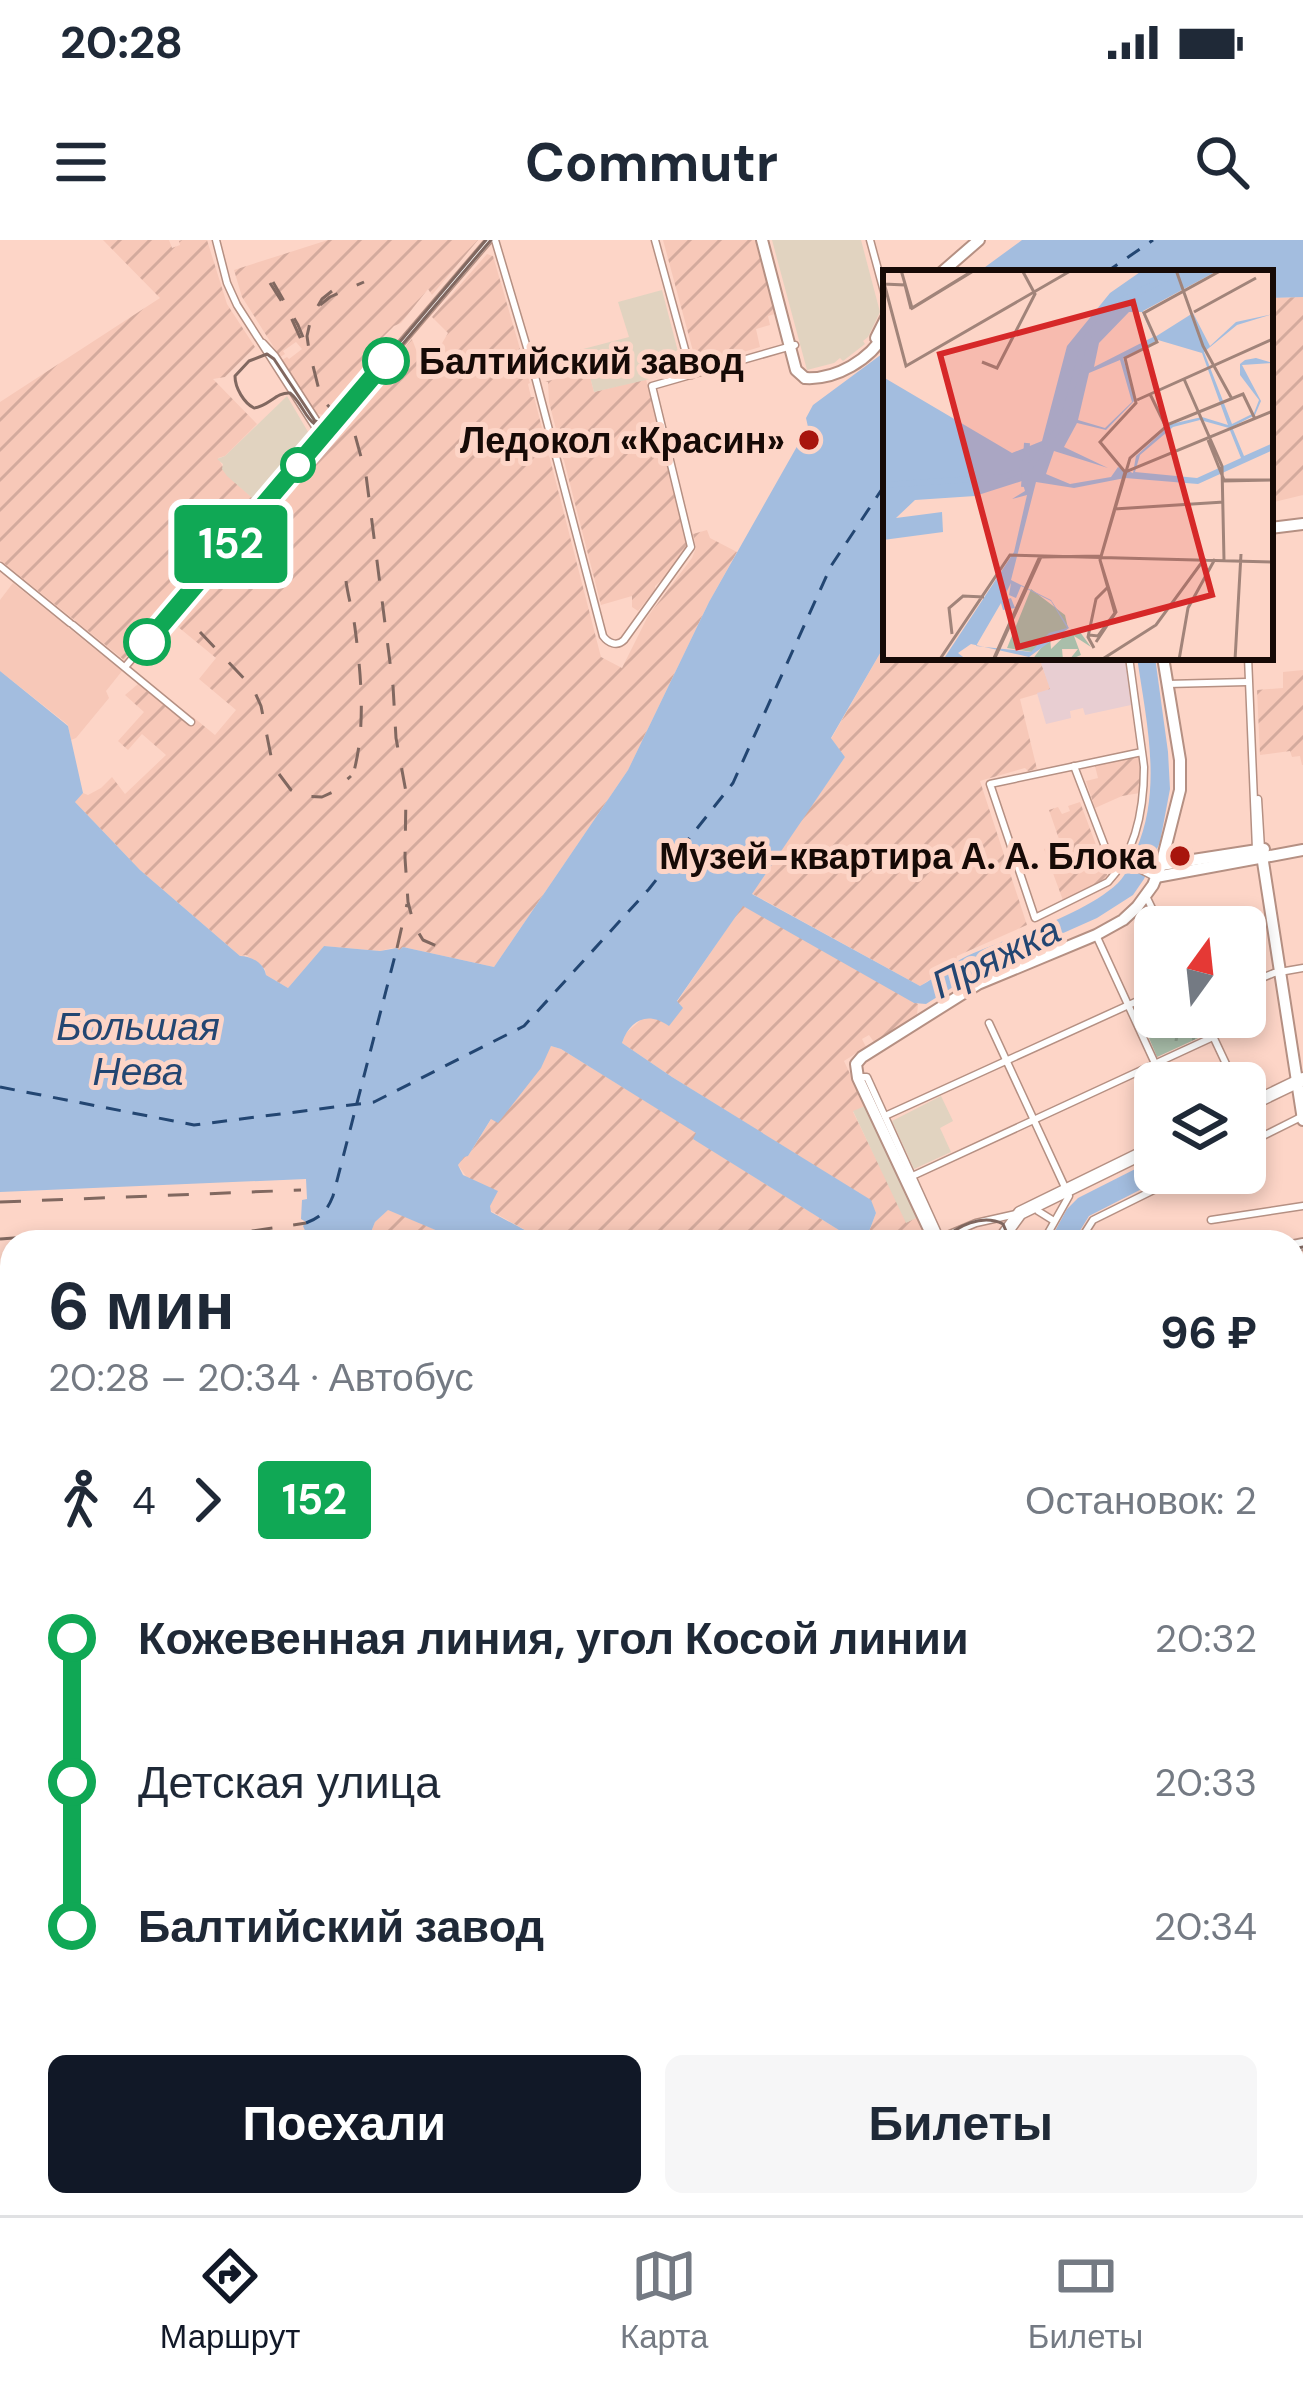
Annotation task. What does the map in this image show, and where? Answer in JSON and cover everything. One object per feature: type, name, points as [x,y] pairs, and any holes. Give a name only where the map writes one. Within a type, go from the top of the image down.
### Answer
[{"type":"main road","points":[[764,240],[798,374],[805,378],[836,374],[883,337]]},
{"type":"main road","points":[[934,270],[968,240]]},
{"type":"main road","points":[[944,270],[978,240]]},
{"type":"main road","points":[[869,352],[883,324]]},
{"type":"main road","points":[[1273,528],[1303,524]]},
{"type":"main road","points":[[933,1230],[859,1081],[856,1064],[978,984],[1123,920],[1145,896],[1180,790],[1180,760],[1163,660]]},
{"type":"main road","points":[[1156,873],[1303,847]]},
{"type":"main road","points":[[1259,854],[1300,1093],[1266,1100]]},
{"type":"main road","points":[[1013,1230],[1030,1212],[1134,1161]]},
{"type":"street","points":[[216,240],[232,294],[320,426],[322,436]]},
{"type":"street","points":[[125,668],[492,240]]},
{"type":"street","points":[[492,240],[531,361],[602,635],[612,643],[622,642],[691,550],[652,386],[793,346]]},
{"type":"street","points":[[655,240],[692,375]]},
{"type":"street","points":[[870,240],[883,287]]},
{"type":"street","points":[[0,566],[191,722]]},
{"type":"street","points":[[1129,660],[1142,752],[1144,782],[1139,820],[1124,862],[1095,890],[1034,916],[990,784],[1142,752]]},
{"type":"street","points":[[1249,660],[1259,854]]},
{"type":"street","points":[[1167,684],[1251,682]]},
{"type":"street","points":[[1074,766],[1107,852],[1156,873]]},
{"type":"street","points":[[1145,896],[1150,906]]},
{"type":"street","points":[[1096,935],[1154,1062]]},
{"type":"street","points":[[1266,977],[1303,968]]},
{"type":"street","points":[[885,1116],[1134,1002]]},
{"type":"street","points":[[988,1023],[1068,1194],[1049,1230]]},
{"type":"street","points":[[1159,1062],[1212,1038]]},
{"type":"street","points":[[909,1177],[1134,1074]]},
{"type":"street","points":[[859,1081],[862,1076],[867,1078],[900,1158]]},
{"type":"street","points":[[1266,1125],[1300,1093]]},
{"type":"street","points":[[1085,1230],[1090,1222],[1146,1194]]},
{"type":"street","points":[[1211,1220],[1303,1206]]},
{"type":"street","points":[[961,1230],[1030,1212],[1054,1221]]},
{"type":"shaded area","points":[[103,240],[169,240],[172,248],[182,240],[207,240],[227,304],[255,347],[225,377],[213,379],[257,424],[218,458],[228,476],[256,501],[124,660],[0,560],[0,402],[160,298]]},
{"type":"shaded area","name":"Балтийский завод","points":[[328,240],[478,240],[432,295],[428,289],[401,323],[380,340],[387,348],[327,416],[315,413],[282,360],[302,349],[296,342],[280,357],[242,297],[234,270]]},
{"type":"shaded area","points":[[663,240],[755,240],[775,314],[768,316],[770,325],[756,329],[760,347],[697,366]]},
{"type":"shaded area","points":[[772,240],[861,240],[880,312],[865,344],[843,361],[840,358],[807,370]]},
{"type":"shaded area","name":"Балтийский завод","points":[[487,254],[493,256],[534,397],[601,657],[622,668],[648,616],[692,558],[693,534],[707,530],[710,538],[737,552],[628,770],[494,967],[403,947],[380,951],[324,946],[288,988],[246,955],[240,956],[140,870],[74,801],[112,777],[125,794],[166,755],[142,734],[128,750],[118,741],[144,712],[125,695],[138,684],[187,724],[193,717],[215,735],[236,710],[199,679],[216,658],[172,622],[412,339],[420,360],[441,345],[448,333],[432,317]]},
{"type":"shaded area","points":[[662,290],[682,367],[676,373],[594,392],[587,365],[568,369],[564,354],[629,337],[618,302]]},
{"type":"shaded area","points":[[1303,297],[1303,495],[1273,502],[1273,298]]},
{"type":"shaded area","points":[[587,365],[594,392],[646,379],[688,547],[638,611],[632,607],[632,596],[601,605],[549,402],[548,382],[544,382]]},
{"type":"shaded area","points":[[287,396],[311,437],[257,502],[227,476],[217,459]]},
{"type":"shaded area","points":[[13,583],[122,671],[106,691],[109,698],[71,740],[68,725],[0,671],[0,600]]},
{"type":"shaded area","points":[[883,648],[883,660],[1040,660],[1051,690],[1020,699],[1037,769],[980,781],[1027,925],[957,956],[956,963],[920,986],[751,893],[845,757],[831,739]]},
{"type":"shaded area","points":[[1040,660],[1125,660],[1131,705],[1085,715],[1083,708],[1070,711],[1071,718],[1046,724],[1037,693],[1050,689]]},
{"type":"shaded area","points":[[1303,670],[1303,765],[1300,756],[1292,757],[1290,751],[1260,755],[1257,690],[1283,688],[1283,672]]},
{"type":"shaded area","points":[[1138,757],[1140,793],[1095,808],[1086,781],[1098,778],[1095,766]]},
{"type":"shaded area","points":[[1080,802],[1108,877],[1064,903],[1044,849],[1060,842],[1049,810],[1058,807],[1062,814]]},
{"type":"shaded area","points":[[743,905],[918,1004],[917,1015],[874,1042],[869,1035],[862,1039],[866,1047],[844,1061],[865,1106],[853,1112],[907,1222],[918,1217],[924,1230],[870,1230],[876,1213],[870,1200],[622,1043],[643,1018],[658,1018],[668,1025],[677,1002]]},
{"type":"shaded area","points":[[551,1046],[561,1049],[697,1133],[694,1139],[839,1230],[525,1230],[491,1211],[458,1165],[492,1118],[497,1122]]},
{"type":"shaded area","points":[[941,1096],[953,1121],[940,1128],[951,1152],[914,1169],[892,1121]]},
{"type":"shaded area","points":[[865,1106],[918,1217],[906,1223],[853,1111]]},
{"type":"shaded area","points":[[388,1209],[436,1230],[372,1230]]},
{"type":"green space","points":[[1149,1038],[1198,1038],[1157,1057]]},
{"type":"water","points":[[1022,240],[1303,240],[1303,297],[1273,298],[1273,270],[981,270]]},
{"type":"water","name":"Большая Нева","points":[[883,353],[883,648],[831,738],[845,757],[752,894],[920,986],[967,956],[1066,915],[1118,883],[1144,827],[1149,803],[1150,754],[1137,660],[1155,660],[1168,752],[1170,789],[1160,842],[1133,895],[1097,918],[980,970],[926,1004],[914,1003],[743,906],[677,1001],[683,1008],[669,1026],[647,1018],[630,1028],[622,1043],[871,1200],[876,1213],[870,1230],[839,1230],[693,1139],[696,1133],[551,1046],[541,1068],[498,1123],[491,1119],[458,1165],[463,1175],[498,1191],[491,1212],[525,1230],[436,1230],[388,1210],[372,1230],[305,1230],[306,1222],[301,1219],[306,1179],[0,1192],[0,671],[68,726],[83,793],[75,802],[140,870],[240,956],[260,964],[266,975],[288,988],[324,946],[380,951],[403,947],[494,967],[628,770],[709,602],[808,427],[806,418],[813,405]]},
{"type":"water","points":[[1134,1170],[1134,1193],[1089,1216],[1080,1230],[1056,1230],[1078,1198]]},
{"type":"ferry route","points":[[1109,270],[1153,240]]},
{"type":"ferry route","points":[[0,1087],[194,1125],[374,1102],[524,1026],[649,889],[733,783],[831,566],[883,488]]},
{"type":"ferry route","points":[[306,1223],[323,1213],[333,1196],[397,948]]},
{"type":"tram line","points":[[486,240],[332,422],[315,421],[267,354],[249,361],[235,376],[241,395],[254,408],[290,393],[313,423],[334,425],[491,240]]},
{"type":"tram line","points":[[956,1230],[987,1220],[1003,1224],[1006,1230]]},
{"type":"railway","points":[[273,282],[307,347]]},
{"type":"railway","points":[[320,305],[364,282]]},
{"type":"railway","points":[[270,283],[304,346]]},
{"type":"railway","points":[[332,291],[311,318],[307,336],[321,398],[355,435],[366,475],[406,792],[408,902],[423,940],[453,953]]},
{"type":"railway","points":[[346,581],[361,700],[354,771]]},
{"type":"railway","points":[[200,632],[253,688],[273,766],[291,790],[322,797],[351,776]]},
{"type":"railway","points":[[397,948],[407,904]]},
{"type":"railway","points":[[0,1202],[301,1190]]},
{"type":"railway","points":[[259,1230],[306,1223]]},
{"type":"bus line","name":"152","points":[[147,642],[386,361]]},
{"type":"place","name":"Балтийский завод","points":[[386,361]]},
{"type":"place","name":"Ледокол «Красин»","points":[[809,440]]},
{"type":"place","name":"Музей-квартира А. А. Блока","points":[[1180,856]]},
{"type":"water label","name":"Пряжка","points":[[996,957]]}]
